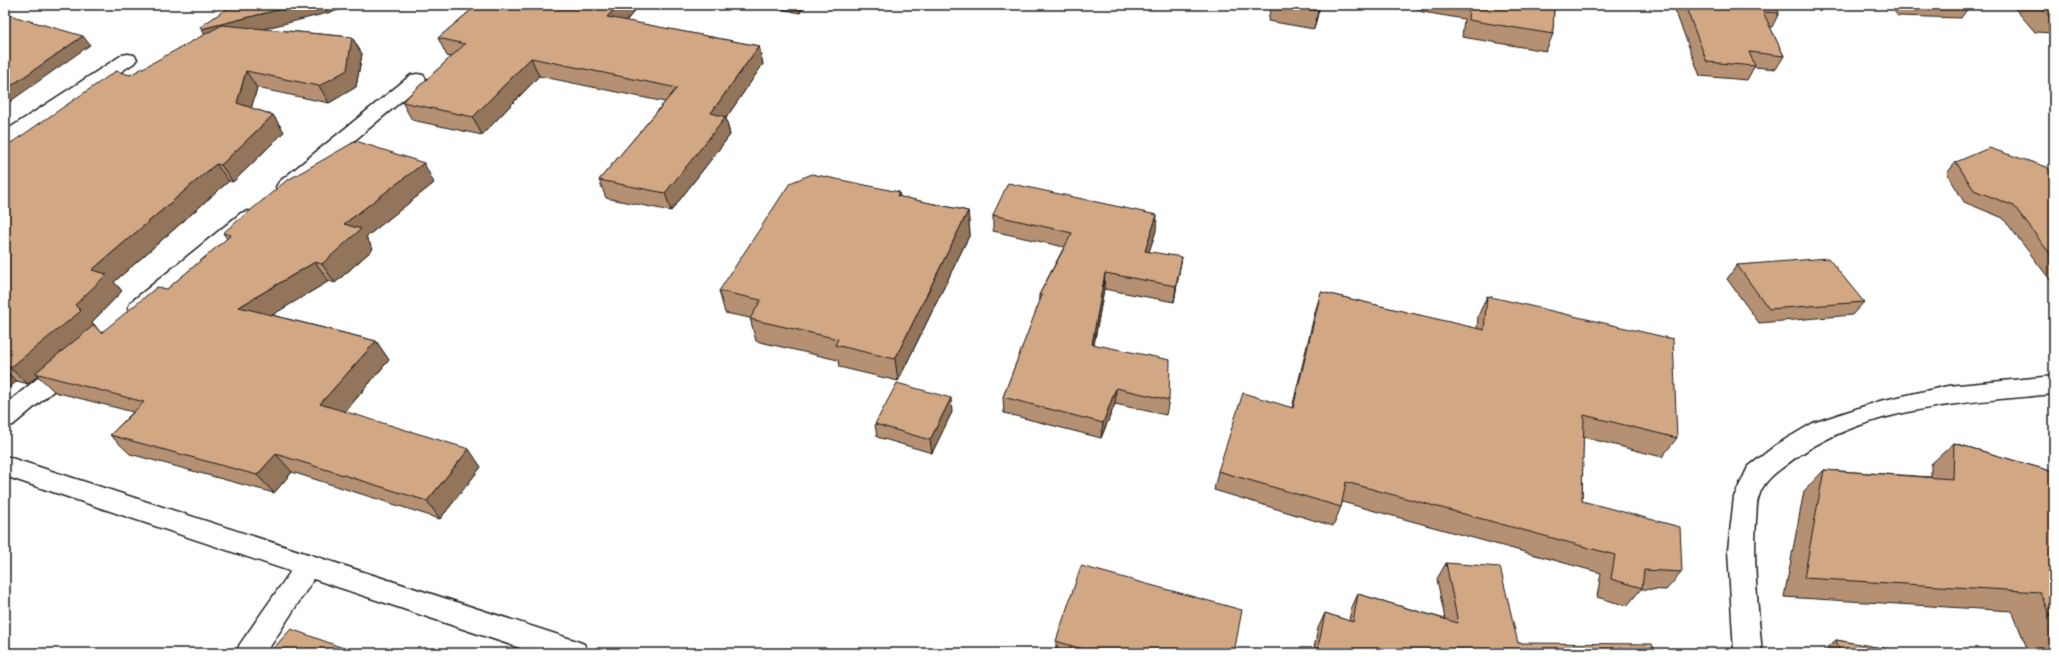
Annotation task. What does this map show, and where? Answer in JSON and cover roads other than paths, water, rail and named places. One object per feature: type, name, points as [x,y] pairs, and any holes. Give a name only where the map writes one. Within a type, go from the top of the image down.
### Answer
[{"type":"street","points":[[5,140],[128,59]]},
{"type":"street","points":[[122,322],[417,79]]},
{"type":"street","points":[[5,418],[85,352]]},
{"type":"street","points":[[1748,653],[1741,550],[1746,497],[1757,474],[1785,452],[1822,430],[1880,410],[1948,395],[2054,385]]},
{"type":"street","points":[[5,466],[574,653]]},
{"type":"street","points":[[250,653],[309,566]]}]
